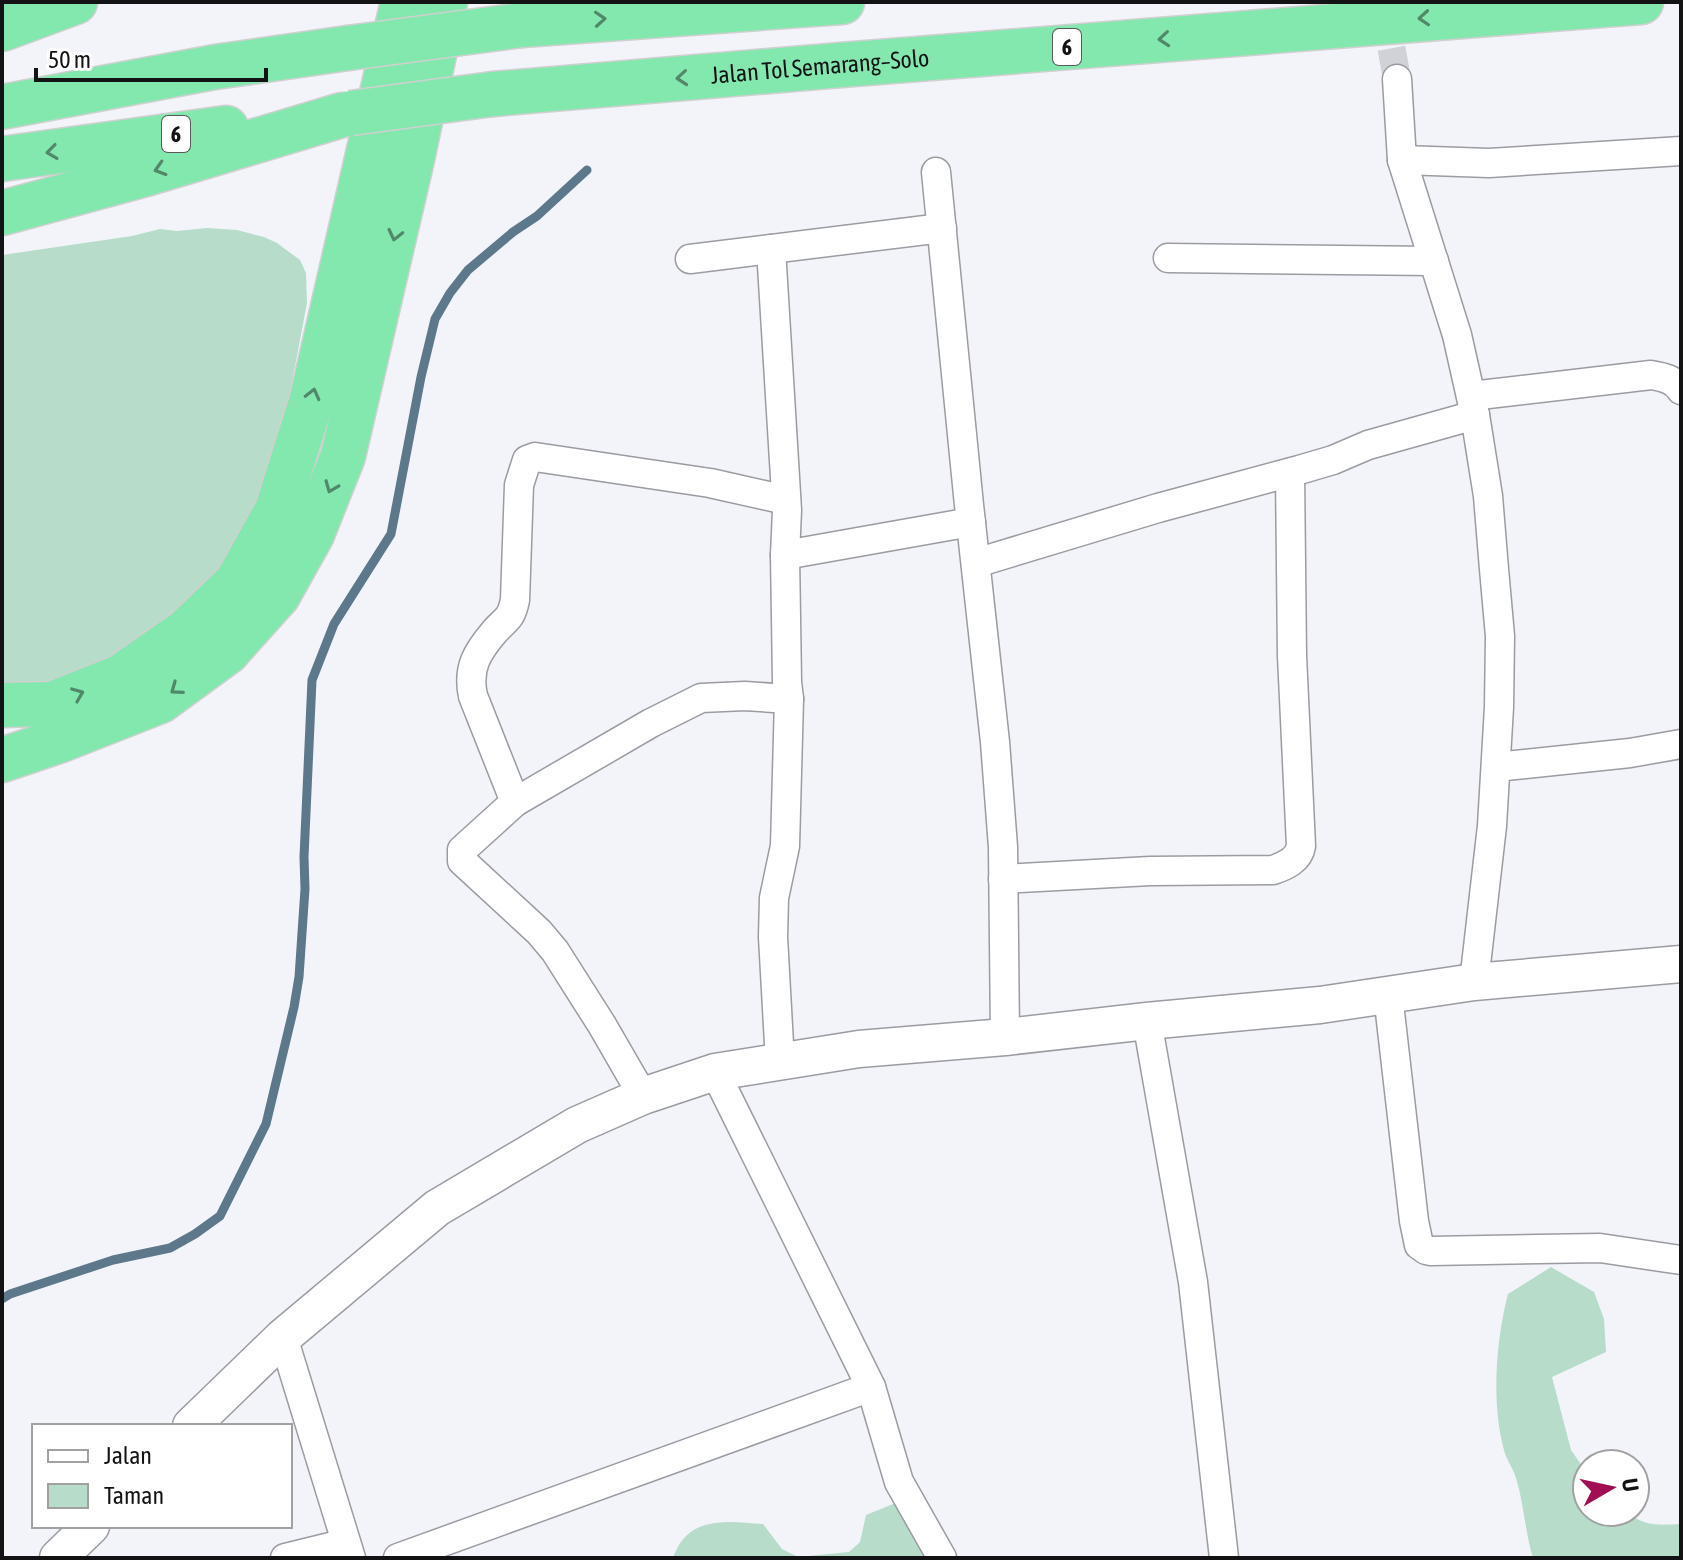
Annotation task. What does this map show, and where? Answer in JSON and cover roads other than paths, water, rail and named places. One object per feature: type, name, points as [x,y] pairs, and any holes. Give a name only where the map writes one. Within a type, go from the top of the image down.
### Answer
[{"type":"highway","points":[[2,29],[75,2]]},
{"type":"highway","points":[[2,705],[52,704],[120,677],[186,631],[237,582],[277,510],[312,399],[403,2]]},
{"type":"highway","points":[[2,760],[160,701],[227,652],[278,595],[312,534],[343,456],[445,2]]},
{"type":"highway","points":[[2,107],[215,67],[522,25],[842,2]]},
{"type":"highway","name":"Jalan Tol Semarang–Solo","points":[[2,159],[493,94],[1641,2]]},
{"type":"highway","points":[[2,213],[347,114]]},
{"type":"street","points":[[1397,79],[1402,160],[1457,335],[1473,406],[1488,496],[1500,636],[1492,826],[1474,982]]},
{"type":"street","points":[[1402,160],[1489,163],[1681,151]]},
{"type":"street","points":[[936,172],[995,742],[1003,847],[1005,1037]]},
{"type":"street","points":[[690,259],[942,228]]},
{"type":"street","points":[[771,249],[786,500],[789,699],[785,846],[774,898],[773,937],[780,1062]]},
{"type":"street","points":[[1168,258],[1434,261]]},
{"type":"street","points":[[976,563],[1333,460],[1473,406],[1651,375],[1668,378],[1681,390]]},
{"type":"street","points":[[515,802],[469,679],[475,658],[512,614],[519,485],[527,460],[535,457],[696,481],[786,500]]},
{"type":"street","points":[[1003,879],[1150,871],[1273,870],[1297,857],[1301,846],[1292,656],[1290,473]]},
{"type":"street","points":[[785,555],[971,522]]},
{"type":"street","points":[[643,1096],[555,951],[539,932],[462,861],[462,850],[515,802],[651,723],[701,698],[789,699]]},
{"type":"street","points":[[1496,767],[1630,753],[1681,744]]},
{"type":"street","points":[[193,1424],[283,1337],[437,1208],[577,1125],[643,1096],[715,1072],[859,1049],[1320,1005],[1474,982],[1681,964]]},
{"type":"street","points":[[1388,995],[1419,1245],[1431,1251],[1600,1248],[1681,1260]]},
{"type":"street","points":[[1147,1021],[1193,1282],[1224,1558]]},
{"type":"street","points":[[715,1072],[871,1387],[899,1482],[942,1558]]},
{"type":"street","points":[[283,1337],[349,1551],[285,1558]]},
{"type":"street","points":[[398,1558],[871,1387]]},
{"type":"street","points":[[58,1558],[89,1528]]},
{"type":"waterway","points":[[2,1299],[113,1260],[170,1248],[220,1216],[266,1124],[294,1007],[305,889],[312,680],[334,624],[391,534],[435,319],[468,270],[537,216],[587,170]]},
{"type":"tunnel","points":[[1384,7],[1397,79]]}]
